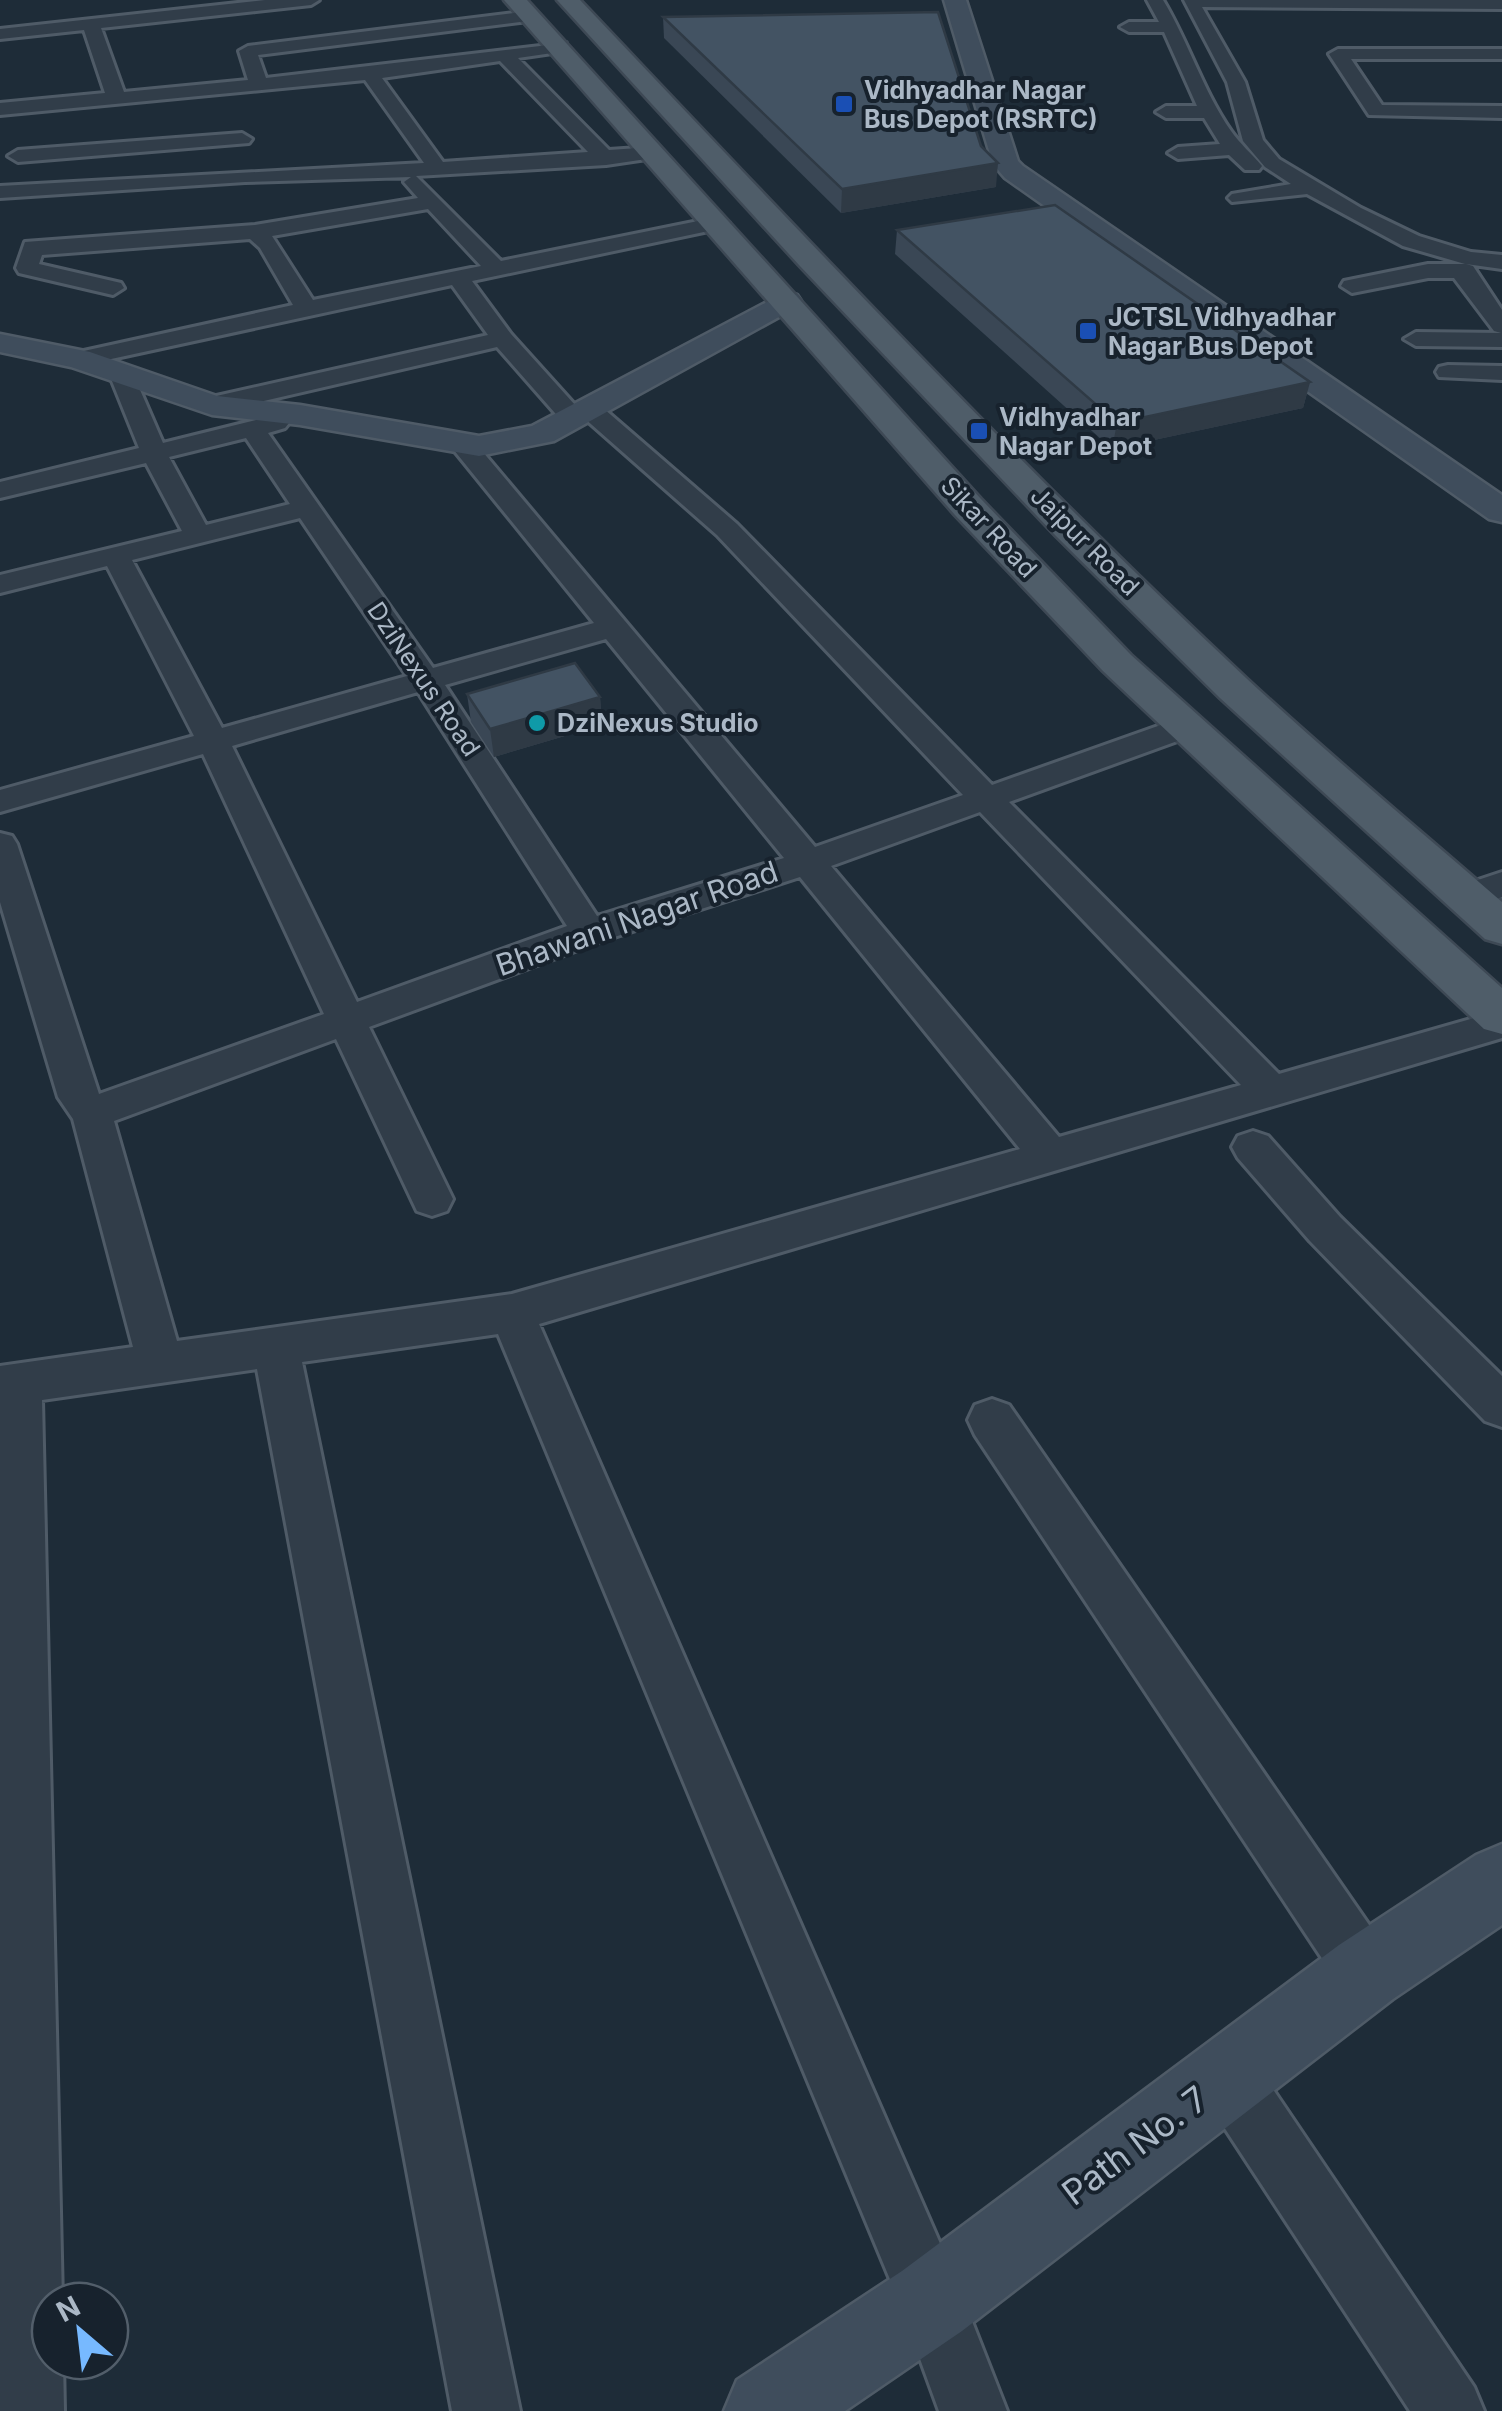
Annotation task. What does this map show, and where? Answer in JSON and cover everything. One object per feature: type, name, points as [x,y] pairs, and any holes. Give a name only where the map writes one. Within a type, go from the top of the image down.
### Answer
[{"type":"main road","name":"Jaipur Road","points":[[568,0],[809,259],[1069,528],[1234,689],[1502,928]]},
{"type":"main road","name":"Sikar Road","points":[[523,8],[968,507],[1183,728],[1502,1016]]},
{"type":"street","points":[[0,34],[310,0]]},
{"type":"street","points":[[955,0],[1006,164],[1014,172],[1502,512]]},
{"type":"street","points":[[1155,0],[1231,149],[1301,189],[1424,249],[1458,258],[1502,262]]},
{"type":"street","points":[[1346,223],[1301,189],[1252,142],[1236,82],[1191,2],[1502,4]]},
{"type":"street","points":[[259,84],[248,52],[333,18],[523,8]]},
{"type":"street","points":[[91,25],[116,97]]},
{"type":"street","points":[[1129,27],[1172,27]]},
{"type":"street","points":[[0,109],[370,74],[560,47]]},
{"type":"street","points":[[1502,54],[1338,54],[1376,111],[1502,112]]},
{"type":"street","points":[[505,56],[606,159]]},
{"type":"street","points":[[1191,66],[1226,65]]},
{"type":"street","points":[[370,74],[437,168]]},
{"type":"street","points":[[1166,112],[1211,112]]},
{"type":"street","points":[[1471,112],[1490,131]]},
{"type":"street","points":[[240,116],[245,176]]},
{"type":"street","points":[[18,156],[242,139]]},
{"type":"street","points":[[1178,154],[1231,149]]},
{"type":"street","points":[[1033,150],[1046,170],[1063,182],[1502,476]]},
{"type":"street","points":[[0,192],[606,159],[654,153]]},
{"type":"street","points":[[403,171],[496,269]]},
{"type":"street","points":[[49,189],[27,268],[113,288]]},
{"type":"street","points":[[1239,198],[1301,189]]},
{"type":"street","points":[[32,249],[255,232],[432,202]]},
{"type":"street","points":[[79,360],[118,348],[718,223]]},
{"type":"street","points":[[255,232],[269,244],[307,309]]},
{"type":"street","points":[[1460,270],[1502,326]]},
{"type":"street","points":[[1352,286],[1428,271],[1502,272]]},
{"type":"street","points":[[459,278],[503,339],[579,411],[624,435],[795,597],[855,664],[1270,1091]]},
{"type":"street","points":[[0,344],[79,360],[212,404],[300,415],[462,444],[516,442],[542,434],[786,301]]},
{"type":"street","points":[[212,404],[503,339]]},
{"type":"street","points":[[1416,339],[1502,340]]},
{"type":"street","points":[[1448,372],[1502,373]]},
{"type":"street","points":[[122,376],[154,453],[198,535]]},
{"type":"street","points":[[0,490],[300,415]]},
{"type":"street","name":"DziNexus Road","points":[[252,430],[427,682],[590,932]]},
{"type":"street","points":[[462,444],[610,628],[1050,1156]]},
{"type":"street","points":[[0,584],[309,508]]},
{"type":"street","points":[[116,556],[213,741],[432,1199]]},
{"type":"street","points":[[0,801],[610,628]]},
{"type":"street","name":"Bhawani Nagar Road","points":[[92,1114],[590,932],[806,863],[1183,728]]},
{"type":"street","points":[[0,844],[78,1097],[92,1114],[160,1363]]},
{"type":"street","points":[[1464,897],[1502,884]]},
{"type":"street","points":[[30,2411],[10,1385],[512,1313],[1502,1024]]},
{"type":"street","points":[[1253,1148],[1325,1229],[1502,1407]]},
{"type":"street","points":[[512,1313],[932,2301],[973,2411]]},
{"type":"street","points":[[276,1347],[486,2411]]},
{"type":"street","points":[[992,1420],[1366,1972]]},
{"type":"street","name":"Path No. 7","points":[[768,2411],[932,2301],[1366,1972],[1502,1880]]},
{"type":"street","points":[[1227,2076],[1450,2411]]},
{"type":"building","name":"Vidhyadhar Nagar Bus Depot (RSRTC)","points":[[938,12],[981,146],[998,163],[842,189],[663,17]]},
{"type":"building","name":"JCTSL Vidhyadhar Nagar Bus Depot","points":[[1055,205],[1310,382],[1117,423],[897,230]]},
{"type":"building","points":[[575,663],[600,697],[490,729],[467,694]]},
{"type":"place","name":"Vidhyadhar Nagar Bus Depot (RSRTC)","points":[[844,104]]},
{"type":"place","name":"JCTSL Vidhyadhar Nagar Bus Depot","points":[[1088,331]]},
{"type":"place","name":"Vidhyadhar Nagar Depot","points":[[979,431]]},
{"type":"place","name":"DziNexus Studio","points":[[537,723]]}]
